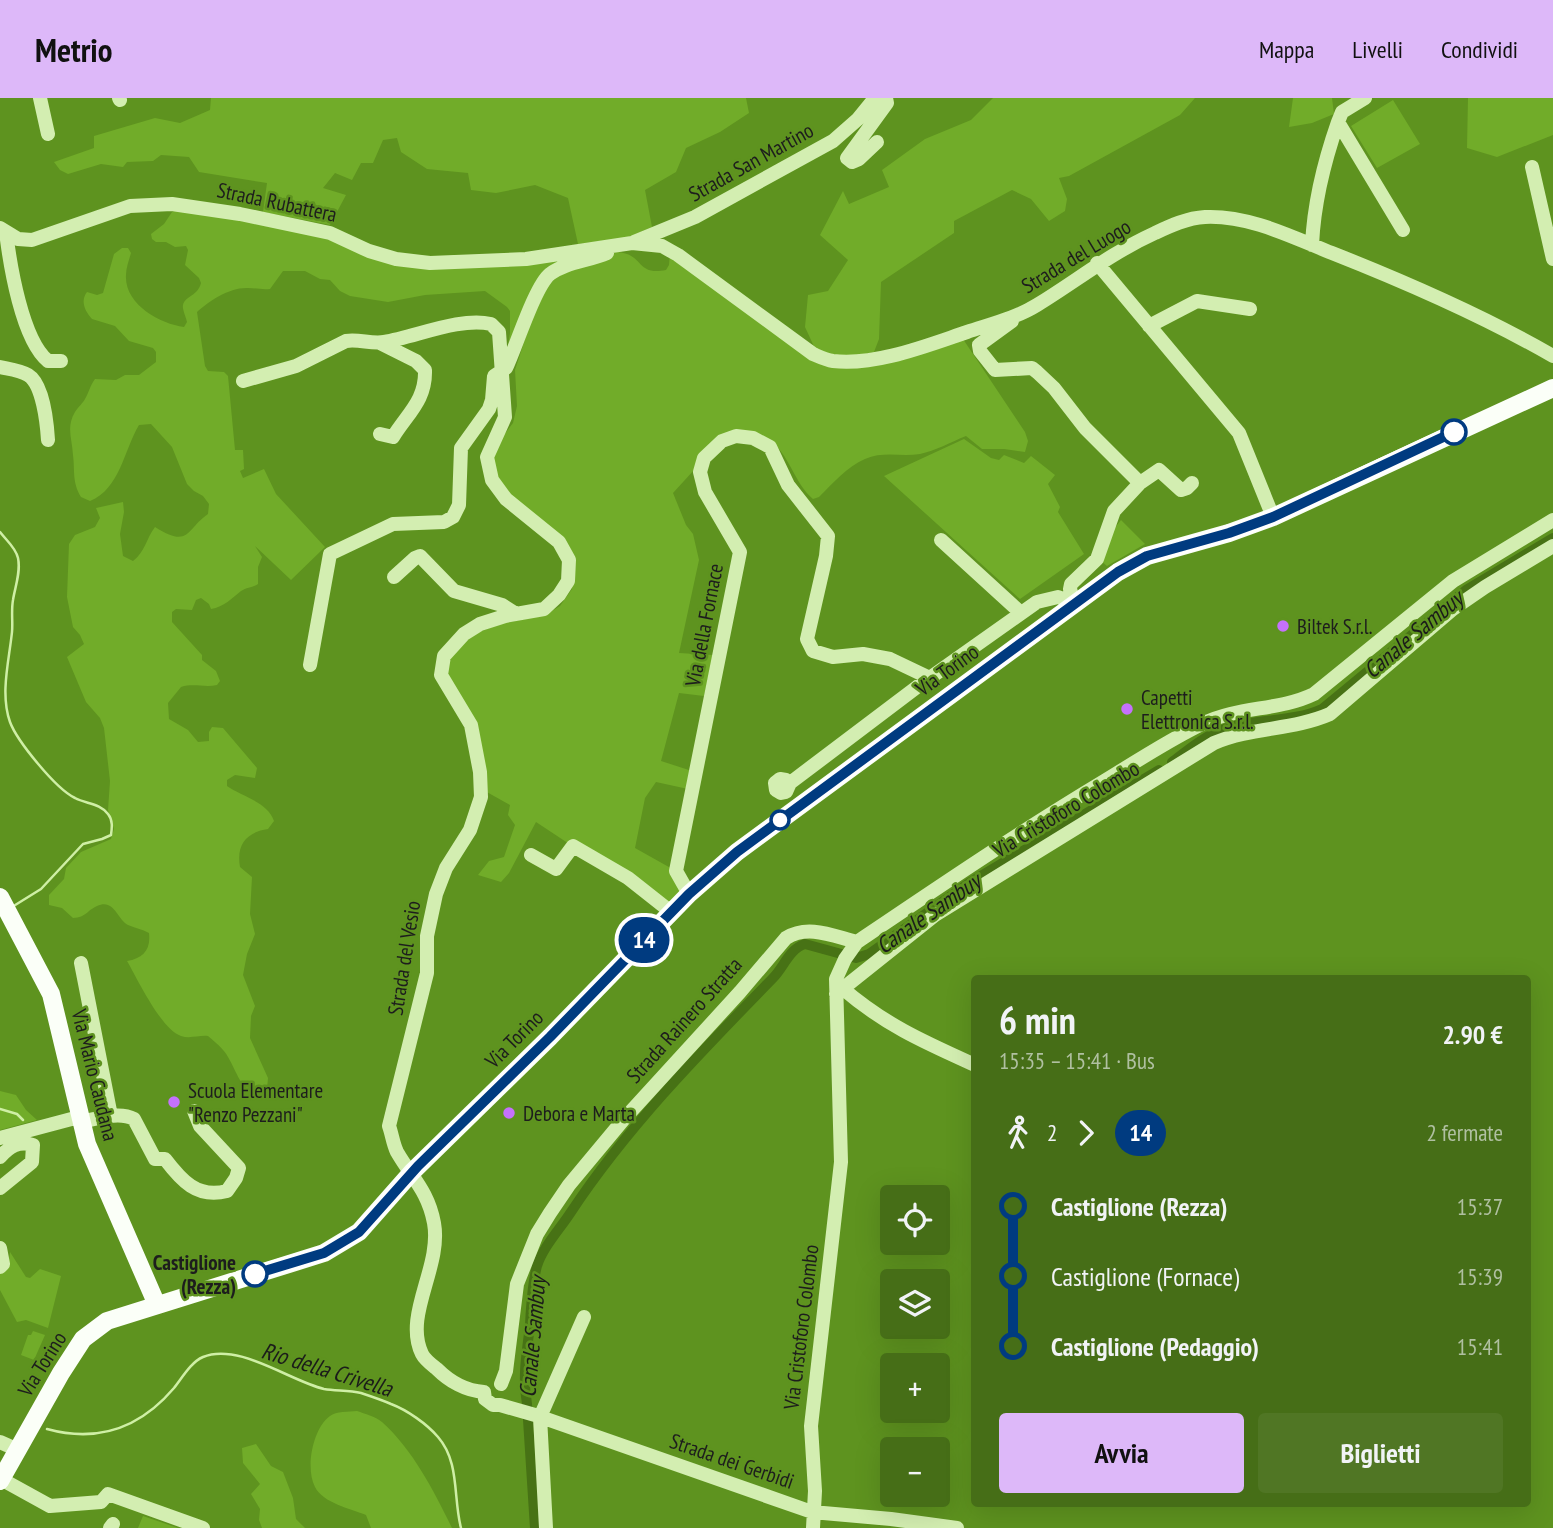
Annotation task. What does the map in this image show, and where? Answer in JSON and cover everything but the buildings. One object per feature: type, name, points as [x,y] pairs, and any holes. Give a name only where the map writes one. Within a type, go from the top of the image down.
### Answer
[{"type":"main road","name":"Via Torino","points":[[1,1480],[83,1339],[107,1321],[324,1253],[359,1232],[412,1172],[689,894],[737,852],[1118,572],[1147,556],[1229,533],[1273,517],[1553,388]]},
{"type":"main road","name":"Via Mario Caudana","points":[[0,897],[51,993],[80,1120],[107,1194],[157,1305]]},
{"type":"street","points":[[40,98],[48,134]]},
{"type":"street","name":"Strada San Martino","points":[[627,244],[695,217],[833,141],[858,119],[875,98]]},
{"type":"street","points":[[877,142],[859,159],[852,162],[846,158],[887,103],[886,98]]},
{"type":"street","points":[[1312,245],[1314,207],[1319,182],[1340,111],[1365,98]]},
{"type":"street","points":[[1340,111],[1402,230]]},
{"type":"street","points":[[1532,167],[1553,259]]},
{"type":"street","name":"Strada Rubattera","points":[[3,230],[18,239],[32,240],[130,206],[172,204],[240,214],[330,233],[381,256],[430,263],[526,259],[627,244]]},
{"type":"street","name":"Strada del Luogo","points":[[627,244],[662,246],[813,354],[833,361],[849,361],[894,355],[1024,312],[1129,245],[1174,225],[1201,217],[1220,217],[1252,222],[1411,285],[1507,330],[1553,356]]},
{"type":"street","points":[[3,230],[31,340],[39,354],[48,361],[61,361]]},
{"type":"street","points":[[501,371],[506,368],[544,280],[560,269],[602,256],[627,244]]},
{"type":"street","points":[[1097,264],[1239,433],[1273,517]]},
{"type":"street","points":[[1150,326],[1197,301],[1250,309]]},
{"type":"street","points":[[1024,312],[983,341],[979,345],[980,351],[995,370],[1032,369],[1037,372],[1054,388],[1086,428],[1140,483]]},
{"type":"street","name":"Strada del Vesio","points":[[243,381],[296,366],[346,341],[380,343],[468,323],[491,324],[499,332],[505,417],[487,457],[492,480],[506,499],[559,542],[569,560],[568,581],[559,595],[544,609],[480,624],[464,634],[444,656],[441,675],[471,724],[480,772],[481,797],[470,830],[446,868],[436,894],[427,936],[427,973],[389,1126],[396,1150],[412,1172]]},
{"type":"street","points":[[380,343],[416,361],[425,370],[426,386],[393,437],[380,434]]},
{"type":"street","points":[[0,368],[30,376],[37,384],[48,440]]},
{"type":"street","name":"Strada del Vesio","points":[[310,665],[330,554],[393,524],[444,522],[453,517],[458,505],[461,448],[489,409],[494,376],[501,371]]},
{"type":"street","name":"Via della Fornace","points":[[689,894],[676,871],[740,552],[705,492],[700,472],[704,458],[722,441],[736,436],[753,438],[770,447],[788,485],[828,536],[807,639],[813,651],[833,657],[863,654],[890,659],[932,678]]},
{"type":"street","points":[[1074,603],[1071,584],[1097,559],[1114,511],[1140,483],[1159,470],[1181,490],[1192,482]]},
{"type":"street","points":[[971,1063],[891,1026],[838,987],[845,959],[857,942],[1015,835],[1173,739],[1231,712],[1292,702],[1314,694],[1452,581],[1553,520]]},
{"type":"street","points":[[941,540],[1021,613]]},
{"type":"street","name":"Via Cristoforo Colombo","points":[[813,1528],[815,1491],[811,1426],[841,1162],[838,987],[935,915],[1214,744],[1232,736],[1314,721],[1330,714],[1453,609],[1553,546]]},
{"type":"street","points":[[394,577],[420,556],[454,591],[502,605],[516,614]]},
{"type":"street","points":[[790,783],[1037,602],[1058,597],[1074,603]]},
{"type":"street","points":[[531,855],[556,869],[573,846],[628,878],[666,908],[674,909]]},
{"type":"street","name":"Strada Rainero Stratta","points":[[501,1384],[506,1371],[517,1284],[523,1264],[537,1234],[569,1185],[624,1119],[786,938],[795,932],[817,931],[857,942]]},
{"type":"street","points":[[81,963],[111,1116]]},
{"type":"street","points":[[0,1139],[80,1120],[124,1115],[134,1119],[155,1159],[165,1159],[190,1187],[221,1193],[226,1191],[236,1178],[239,1168],[200,1126],[194,1111]]},
{"type":"street","points":[[0,1157],[19,1144],[33,1145],[32,1162],[0,1188]]},
{"type":"street","points":[[412,1172],[423,1188],[431,1208],[437,1239],[416,1325],[422,1356],[443,1376],[471,1391],[484,1392]]},
{"type":"street","points":[[0,1248],[4,1257],[0,1267]]},
{"type":"street","points":[[547,1528],[538,1416],[584,1317]]},
{"type":"street","points":[[490,1383],[501,1384],[507,1392],[505,1400],[500,1405],[490,1404],[485,1399],[484,1392],[490,1383]]},
{"type":"street","name":"Strada dei Gerbidi","points":[[500,1405],[812,1511],[891,1518],[957,1528]]},
{"type":"street","points":[[0,1442],[18,1450]]},
{"type":"street","points":[[1,1480],[50,1506],[101,1502],[108,1494],[203,1528]]},
{"type":"green space","points":[[211,98],[746,98],[749,113],[720,132],[686,148],[676,172],[645,190],[652,227],[626,238],[578,244],[568,198],[535,185],[496,193],[471,190],[468,173],[427,169],[401,152],[397,138],[383,140],[373,163],[361,163],[352,180],[335,173],[323,188],[346,195],[330,225],[263,212],[267,183],[199,172],[189,157],[161,155],[153,161],[127,162],[123,167],[101,164],[68,174],[60,170],[54,162],[94,148],[94,136],[155,118],[180,123],[210,110]]},
{"type":"green space","points":[[993,98],[1195,98],[1180,115],[1069,176],[1059,178],[1067,199],[1065,211],[1049,221],[1031,199],[1012,190],[954,221],[954,233],[881,282],[879,339],[874,352],[849,358],[817,353],[805,327],[808,295],[828,291],[848,260],[820,235],[843,191],[849,204],[889,187],[882,170],[925,139],[971,120]]},
{"type":"green space","points":[[1293,98],[1332,98],[1334,114],[1312,123],[1289,127]]},
{"type":"green space","points":[[1468,98],[1553,98],[1553,135],[1497,157],[1467,148]]},
{"type":"green space","points":[[1393,100],[1420,144],[1377,168],[1351,126]]},
{"type":"green space","points":[[177,210],[212,213],[332,239],[387,263],[565,258],[506,358],[510,311],[485,291],[425,295],[388,302],[350,296],[340,291],[330,280],[320,279],[305,271],[283,271],[270,289],[241,288],[227,292],[197,312],[205,366],[208,371],[224,372],[228,376],[235,450],[243,450],[244,469],[240,471],[243,478],[264,469],[276,494],[325,547],[291,580],[255,546],[262,557],[258,567],[258,584],[243,590],[216,608],[211,609],[201,598],[196,600],[192,610],[176,609],[172,612],[172,622],[202,655],[202,660],[216,671],[220,681],[213,686],[181,687],[168,703],[169,719],[188,730],[198,742],[209,741],[212,727],[223,728],[257,768],[255,778],[235,775],[227,780],[227,786],[260,804],[271,814],[274,821],[268,829],[249,836],[242,846],[239,859],[240,867],[252,877],[250,914],[255,934],[243,975],[255,1006],[251,1016],[250,1038],[268,1078],[267,1089],[260,1097],[248,1090],[226,1054],[208,1036],[181,1036],[173,1032],[158,1014],[127,961],[145,952],[149,944],[149,933],[128,925],[107,905],[97,906],[84,915],[73,918],[62,908],[49,905],[49,895],[64,879],[66,868],[81,852],[111,839],[114,829],[108,810],[110,781],[104,728],[100,718],[86,702],[67,657],[84,644],[73,627],[67,597],[69,544],[75,535],[95,527],[100,518],[96,508],[123,502],[120,534],[123,556],[133,561],[155,527],[181,537],[208,514],[209,504],[187,484],[172,447],[151,424],[139,425],[115,478],[100,495],[90,501],[81,497],[74,476],[71,423],[95,379],[116,380],[125,375],[139,375],[156,362],[153,348],[129,341],[115,326],[92,319],[84,306],[85,295],[87,292],[97,295],[103,293],[114,254],[122,248],[128,248],[131,253],[126,275],[131,295],[145,311],[165,322],[184,327],[187,322],[183,305],[201,283],[185,265],[188,250],[186,246],[175,247],[166,242],[156,242],[151,234]]},
{"type":"green space","points":[[617,252],[632,257],[649,270],[656,271],[666,270],[670,253],[832,368],[963,339],[1025,432],[1028,441],[1025,452],[982,449],[966,436],[920,454],[872,457],[852,466],[819,497],[813,499],[777,446],[762,437],[737,432],[694,470],[673,493],[686,525],[693,534],[699,560],[679,653],[713,655],[704,696],[679,693],[661,761],[692,771],[688,789],[656,782],[645,798],[635,848],[676,871],[682,902],[666,908],[536,822],[509,873],[501,882],[478,875],[489,861],[504,857],[515,825],[508,815],[510,805],[485,791],[484,761],[447,675],[446,662],[454,649],[479,632],[500,624],[545,615],[560,606],[572,589],[574,570],[570,553],[507,495],[494,469],[494,454],[500,440],[513,423],[517,406],[515,370],[539,296],[558,275]]},
{"type":"green space","points":[[964,439],[991,458],[999,460],[1004,455],[1024,463],[1031,456],[1055,475],[1048,484],[1060,507],[1058,512],[1084,554],[1020,599],[884,476]]},
{"type":"green space","points":[[1121,520],[1145,544],[1107,566],[1101,561],[1110,534]]},
{"type":"green space","points":[[0,1091],[16,1095],[37,1120],[0,1130]]},
{"type":"green space","points":[[10,1252],[26,1277],[30,1278],[40,1269],[61,1276],[48,1328],[26,1320],[17,1322],[0,1290],[0,1272],[8,1267]]},
{"type":"green space","points":[[33,1331],[45,1335],[34,1360],[21,1355],[28,1335]]},
{"type":"green space","points":[[357,1411],[379,1420],[403,1445],[430,1486],[452,1528],[371,1528],[366,1515],[338,1505],[319,1493],[312,1479],[311,1459],[319,1429],[333,1414]]},
{"type":"green space","points":[[256,1444],[271,1466],[283,1472],[293,1498],[296,1519],[305,1528],[262,1528],[259,1520],[260,1509],[251,1494],[260,1484],[243,1463],[242,1448]]},
{"type":"green space","points":[[143,1516],[178,1528],[138,1528]]},
{"type":"waterway","name":"Rio della Crivella","points":[[0,532],[15,551],[19,563],[12,604],[12,632],[5,689],[10,722],[48,775],[75,798],[105,810],[112,824],[111,835],[83,844],[41,889],[12,907]]},
{"type":"waterway","name":"Canale Sambuy","points":[[1172,762],[1202,740],[1222,730],[1322,709],[1466,590],[1553,538]]},
{"type":"waterway","name":"Canale Sambuy","points":[[535,1528],[525,1374],[534,1280],[547,1245],[616,1150],[692,1062],[773,978],[799,946],[805,944],[856,958],[869,954],[969,883],[1159,770]]},
{"type":"waterway","name":"Rio della Crivella","points":[[0,1109],[17,1114],[23,1120]]},
{"type":"waterway","name":"Rio della Crivella","points":[[47,1429],[84,1434],[117,1429],[161,1402],[199,1359],[217,1354],[248,1358],[310,1385],[376,1398],[423,1422],[438,1437],[450,1458],[461,1528]]},
{"type":"bus line","name":"14","points":[[255,1274],[324,1253],[359,1232],[418,1166],[550,1037],[689,894],[737,852],[1118,572],[1147,556],[1229,533],[1273,517],[1454,432]]},
{"type":"place","name":"Biltek S.r.l.","points":[[1283,626]]},
{"type":"place","name":"Capetti Elettronica S.r.l.","points":[[1127,709]]},
{"type":"place","name":"Scuola Elementare \"Renzo Pezzani\"","points":[[174,1102]]},
{"type":"place","name":"Debora e Marta","points":[[509,1113]]},
{"type":"place","name":"Castiglione (Rezza)","points":[[255,1274]]}]
